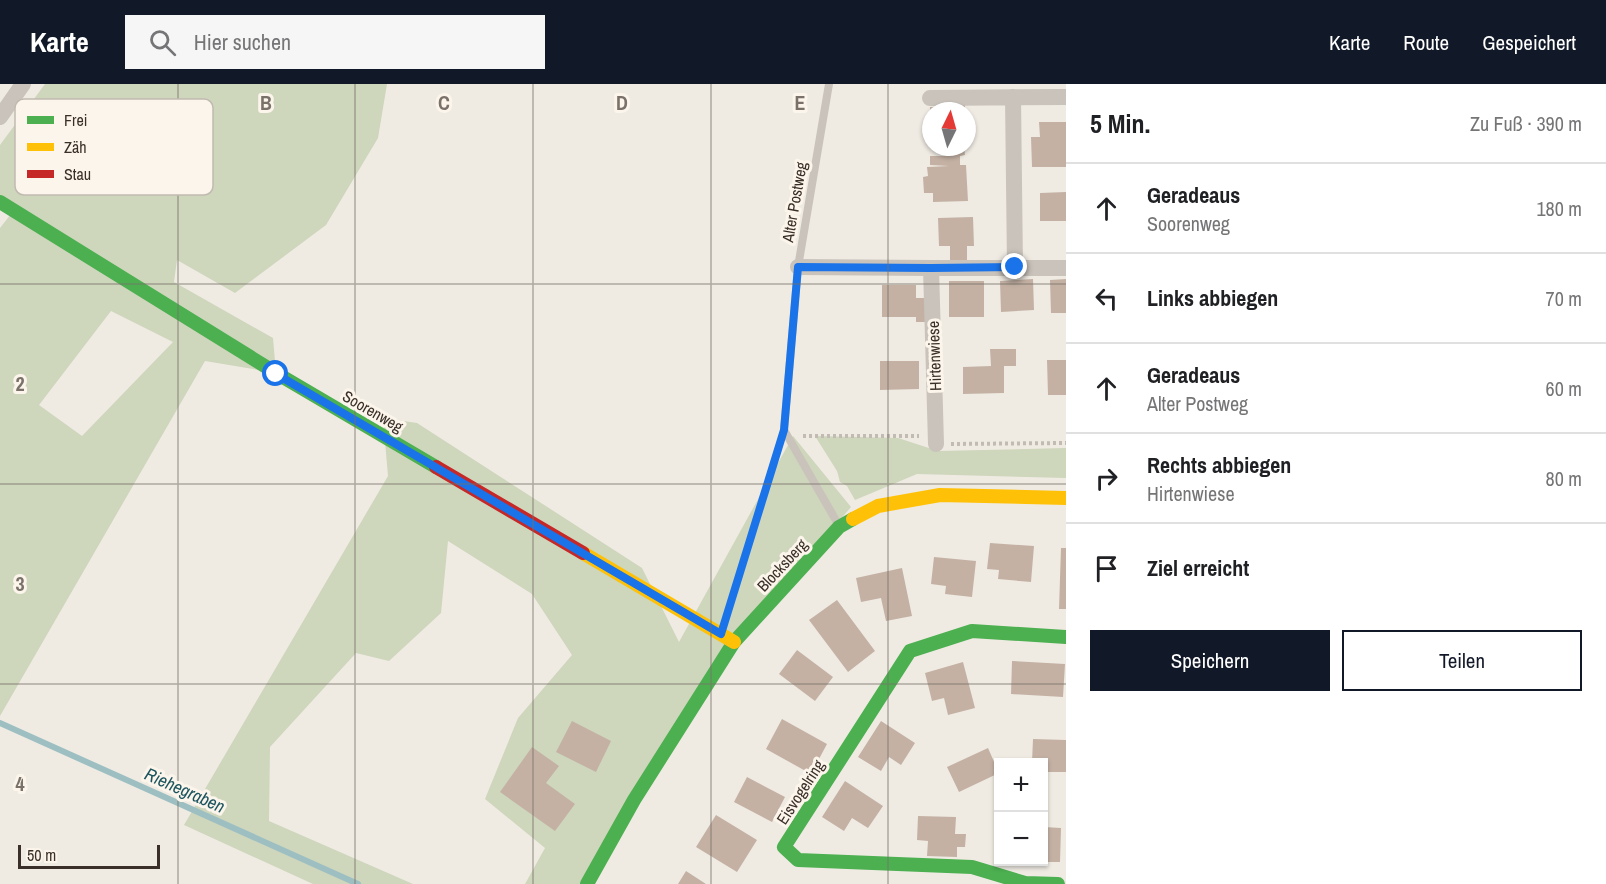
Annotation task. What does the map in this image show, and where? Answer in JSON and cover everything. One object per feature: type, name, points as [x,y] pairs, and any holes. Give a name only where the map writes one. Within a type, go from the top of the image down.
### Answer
[{"type":"street","points":[[0,117],[24,84]]},
{"type":"street","points":[[1013,97],[1015,267]]},
{"type":"street","points":[[930,98],[1066,97]]},
{"type":"street","name":"Soorenweg","points":[[0,201],[276,374],[734,642]]},
{"type":"street","points":[[798,267],[1066,268]]},
{"type":"street","name":"Hirtenwiese","points":[[931,268],[936,444]]},
{"type":"street","name":"Blocksberg","points":[[587,884],[634,800],[734,642],[839,527],[878,506],[940,495],[1066,498]]},
{"type":"street","name":"Eisvogelring","points":[[1058,884],[1025,884],[972,867],[798,860],[784,847],[910,651],[972,632],[1066,637]]},
{"type":"lane","name":"Alter Postweg","points":[[784,430],[798,267],[829,84]]},
{"type":"lane","points":[[784,430],[839,527]]},
{"type":"path","points":[[721,634],[784,430]]},
{"type":"green space","points":[[45,84],[387,84],[378,138],[326,225],[235,293],[177,260],[174,282],[273,338],[276,373],[205,361],[0,716],[0,228],[14,210],[0,202],[0,145],[15,125],[15,195],[213,195],[213,99],[34,99]],"holes":[[[111,311],[173,342],[82,436],[39,405]]]},
{"type":"green space","points":[[383,418],[417,423],[642,568],[679,642],[793,436],[851,507],[734,642],[590,884],[525,884],[545,848],[485,799],[518,718],[572,655],[532,594],[448,541],[441,613],[389,661],[356,653],[270,747],[269,821],[413,884],[313,884],[184,825],[388,476]]},
{"type":"green space","points":[[815,436],[898,438],[938,451],[1066,448],[1066,478],[917,474],[855,500],[847,486],[840,482],[837,471]]},
{"type":"building","points":[[1039,122],[1066,122],[1066,167],[1032,167],[1031,137],[1040,137]]},
{"type":"building","points":[[930,156],[960,156],[960,165],[966,165],[968,201],[933,202],[933,193],[924,193],[923,177],[928,176],[927,167],[949,166],[930,165]]},
{"type":"building","points":[[1066,192],[1066,221],[1040,221],[1040,193]]},
{"type":"building","points":[[973,217],[974,246],[967,246],[967,262],[950,262],[950,246],[939,246],[938,218]]},
{"type":"building","points":[[1033,279],[1034,310],[1001,312],[1000,281]]},
{"type":"building","points":[[1066,279],[1066,313],[1051,313],[1050,280]]},
{"type":"building","points":[[949,281],[984,281],[984,317],[949,317]]},
{"type":"building","points":[[882,285],[916,285],[916,298],[928,298],[928,322],[916,322],[916,317],[882,317]]},
{"type":"building","points":[[990,349],[1016,349],[1016,366],[1004,366],[1004,393],[963,394],[963,367],[991,366]]},
{"type":"building","points":[[1047,360],[1066,360],[1066,395],[1048,395]]},
{"type":"building","points":[[880,361],[919,361],[919,389],[880,390]]},
{"type":"building","points":[[990,543],[1034,546],[1031,582],[998,579],[999,570],[987,569]]},
{"type":"building","points":[[1061,548],[1066,548],[1066,609],[1059,609]]},
{"type":"building","points":[[934,557],[976,561],[972,597],[945,594],[946,586],[931,584]]},
{"type":"building","points":[[902,568],[912,616],[886,621],[881,598],[861,602],[856,578]]},
{"type":"building","points":[[837,600],[875,651],[848,672],[809,620]]},
{"type":"building","points":[[797,650],[833,677],[815,701],[779,674]]},
{"type":"building","points":[[1012,661],[1065,664],[1063,697],[1011,694]]},
{"type":"building","points":[[963,662],[975,708],[948,715],[944,698],[932,701],[925,673]]},
{"type":"building","points":[[782,719],[827,744],[811,774],[766,749]]},
{"type":"building","points":[[572,721],[611,741],[596,772],[556,752]]},
{"type":"building","points":[[881,721],[915,743],[901,765],[889,757],[881,771],[858,757]]},
{"type":"building","points":[[1033,739],[1066,740],[1066,772],[1048,772],[1048,758],[1032,758]]},
{"type":"building","points":[[532,747],[559,766],[546,783],[575,804],[555,831],[500,792]]},
{"type":"building","points":[[988,748],[994,762],[994,775],[959,792],[947,767]]},
{"type":"building","points":[[747,777],[785,797],[772,822],[734,802]]},
{"type":"building","points":[[845,781],[883,806],[868,828],[852,818],[844,831],[822,817]]},
{"type":"building","points":[[716,815],[757,840],[737,872],[696,847]]},
{"type":"building","points":[[918,816],[956,817],[955,834],[966,834],[965,847],[957,847],[957,857],[927,856],[928,841],[917,840]]},
{"type":"building","points":[[1048,827],[1061,828],[1060,862],[1048,862]]},
{"type":"building","points":[[686,871],[706,884],[678,884]]},
{"type":"waterway","name":"Riehegraben","points":[[0,723],[358,884]]},
{"type":"traffic: fast","points":[[0,202],[276,373],[436,467]]},
{"type":"traffic: fast","points":[[587,884],[634,800],[734,642],[839,527],[853,519]]},
{"type":"traffic: fast","points":[[1058,884],[1025,883],[972,867],[798,860],[784,847],[910,651],[972,631],[1066,637]]},
{"type":"traffic: slow","points":[[853,519],[878,506],[940,495],[1066,498]]},
{"type":"traffic: slow","points":[[583,553],[734,642]]},
{"type":"traffic: jam","points":[[436,467],[583,553]]},
{"type":"route","points":[[276,374],[721,634],[784,430],[798,267],[1015,267]]}]
